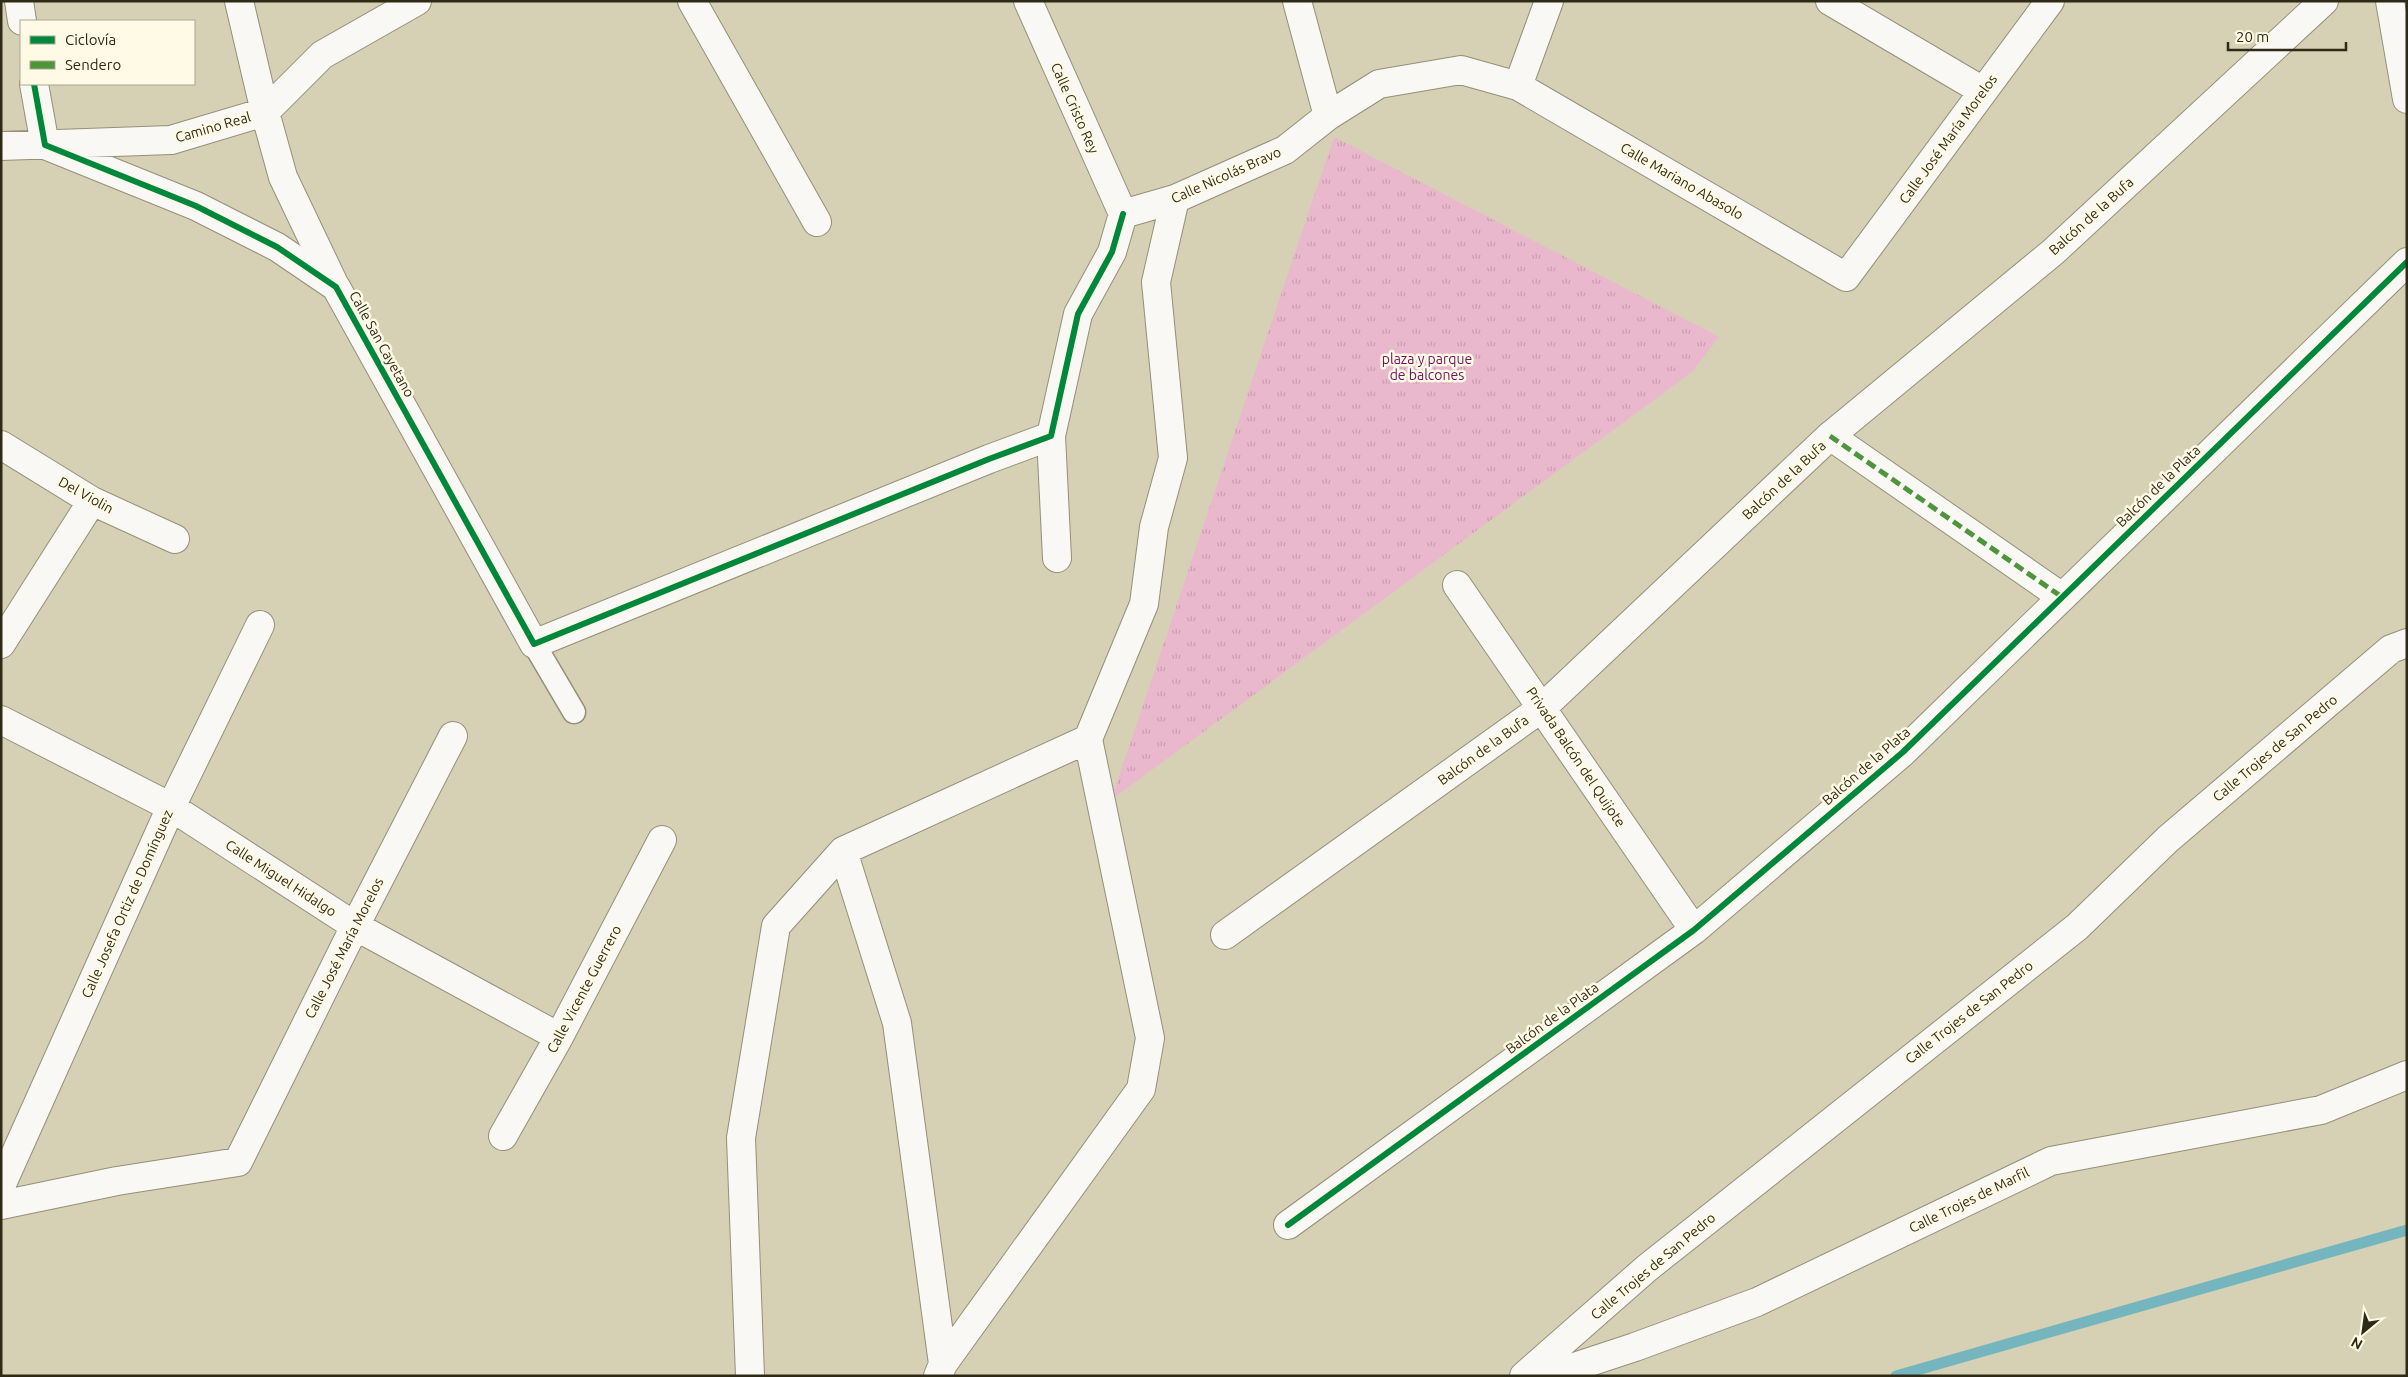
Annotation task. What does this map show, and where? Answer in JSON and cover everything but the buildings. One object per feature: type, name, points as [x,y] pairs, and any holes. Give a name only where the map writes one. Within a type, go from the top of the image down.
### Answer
[{"type":"street","points":[[19,1],[22,20]]},
{"type":"street","name":"Calle San Cayetano","points":[[240,1],[264,112],[283,177],[336,287],[534,644]]},
{"type":"street","name":"Camino Real","points":[[1,146],[171,140],[264,112],[322,55],[417,1]]},
{"type":"street","points":[[692,1],[817,222]]},
{"type":"street","name":"Calle Cristo Rey","points":[[1028,1],[1123,214]]},
{"type":"street","points":[[1297,1],[1328,116]]},
{"type":"street","points":[[1518,86],[1549,1]]},
{"type":"street","points":[[1830,1],[1983,91]]},
{"type":"street","name":"Calle José María Morelos","points":[[1846,277],[2050,1]]},
{"type":"street","name":"Balcón de la Bufa","points":[[1225,935],[1543,707],[1830,436],[2053,252],[2324,1]]},
{"type":"street","points":[[2390,1],[2407,99]]},
{"type":"street","name":"Calle Nicolás Bravo","points":[[1123,214],[1175,199],[1285,150],[1328,116],[1379,84],[1461,70],[1518,86]]},
{"type":"street","points":[[34,85],[45,145]]},
{"type":"street","name":"Calle Mariano Abasolo","points":[[1518,86],[1846,277]]},
{"type":"street","name":"Calle San Cayetano","points":[[45,145],[196,206],[277,247],[336,287]]},
{"type":"street","points":[[941,1370],[1141,1089],[1150,1038],[1088,739],[1144,604],[1154,527],[1173,458],[1156,282],[1175,199]]},
{"type":"street","points":[[1057,558],[1051,436],[1078,314],[1112,252],[1123,214]]},
{"type":"street","name":"Balcón de la Plata","points":[[1288,1225],[1694,930],[1903,752],[2407,262]]},
{"type":"street","points":[[534,644],[989,459],[1051,436]]},
{"type":"street","points":[[1830,436],[2062,597]]},
{"type":"street","name":"Del Violin","points":[[1,444],[92,501],[175,539]]},
{"type":"street","points":[[1,644],[92,501]]},
{"type":"street","name":"Privada Balcón del Quijote","points":[[1457,585],[1543,707],[1694,930]]},
{"type":"street","name":"Calle Josefa Ortiz de Domínguez","points":[[1,1186],[171,806],[260,625]]},
{"type":"street","name":"Calle Trojes de San Pedro","points":[[1524,1376],[1647,1268],[2076,927],[2168,839],[2391,648],[2407,643]]},
{"type":"street","name":"Calle Miguel Hidalgo","points":[[1,720],[171,806],[355,926],[559,1037]]},
{"type":"street","name":"Calle José María Morelos","points":[[1,1205],[117,1181],[238,1162],[355,926],[453,736]]},
{"type":"street","points":[[750,1376],[741,1138],[776,926],[843,851],[1088,739]]},
{"type":"street","name":"Calle Vicente Guerrero","points":[[502,1136],[559,1037],[662,840]]},
{"type":"street","points":[[843,851],[897,1023],[941,1370]]},
{"type":"street","name":"Calle Trojes de Marfil","points":[[1547,1376],[1635,1347],[1757,1302],[2051,1161],[2321,1110],[2407,1075]]},
{"type":"lane","name":"Calle San Cayetano","points":[[534,644],[574,712]]},
{"type":"green space","name":"plaza y parque de balcones","points":[[1334,137],[1719,337],[1692,372],[1111,800]]},
{"type":"waterway","points":[[1896,1376],[2407,1230]]},
{"type":"marked path","points":[[1830,436],[2062,597]]},
{"type":"cycle path","points":[[34,85],[45,145],[196,206],[277,247],[336,287],[534,644],[989,459],[1051,436],[1078,314],[1112,252],[1123,214]]},
{"type":"cycle path","points":[[1288,1225],[1694,930],[1903,752],[2407,262]]}]
